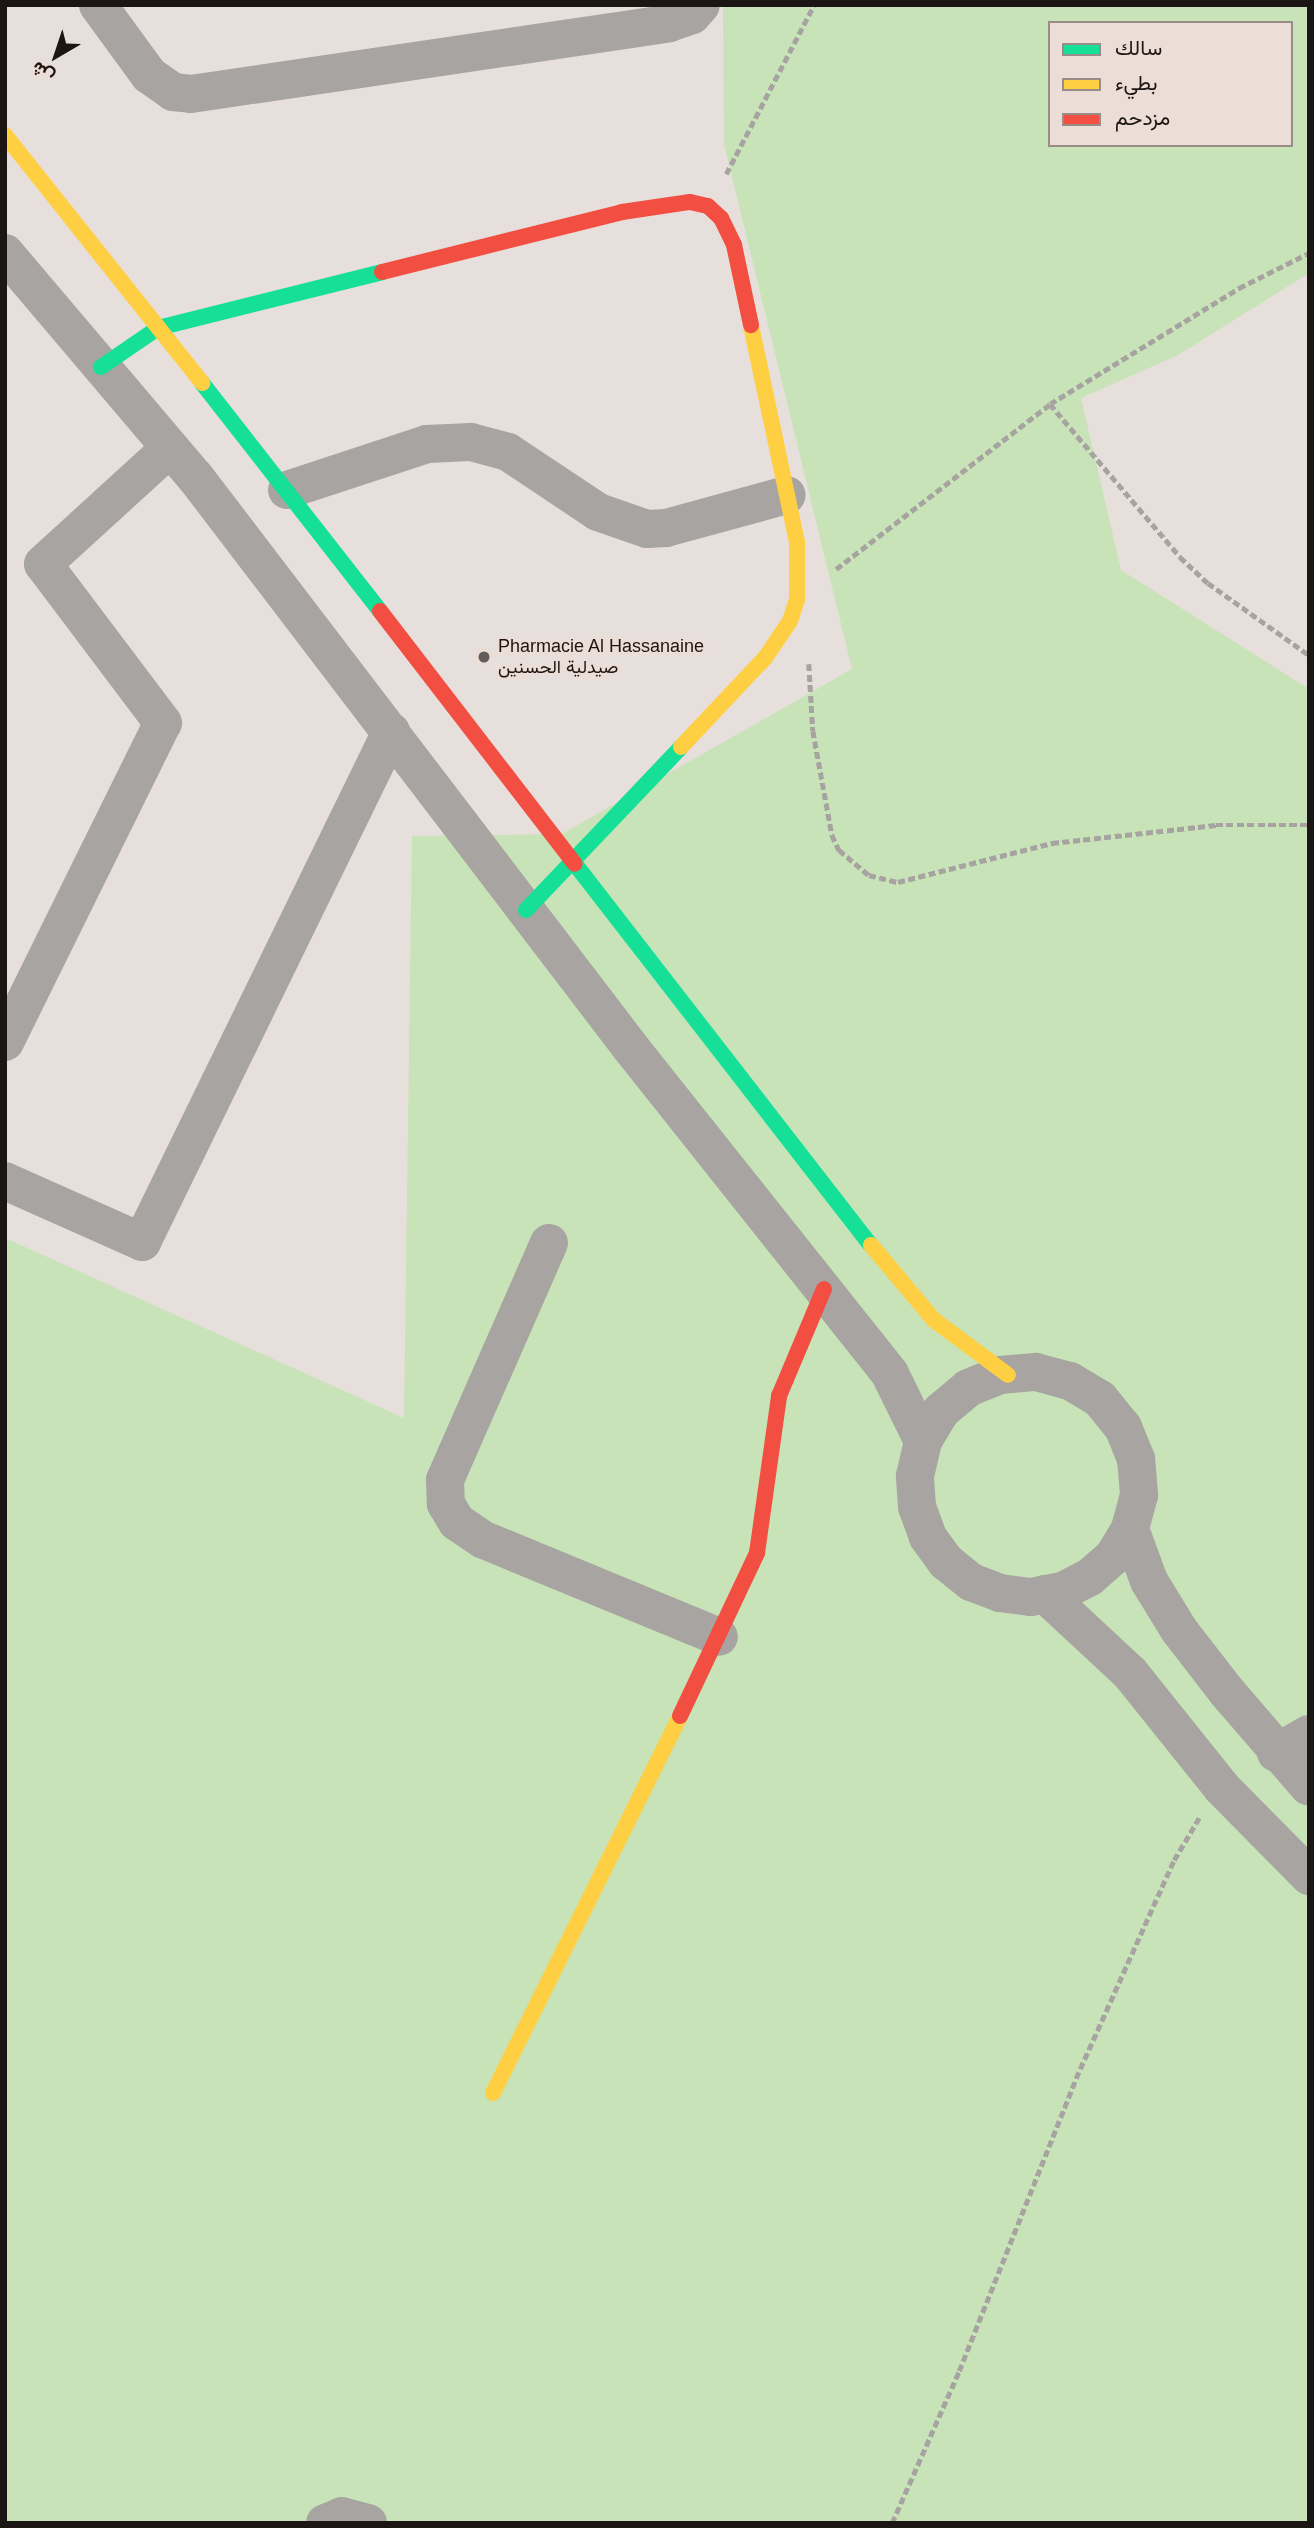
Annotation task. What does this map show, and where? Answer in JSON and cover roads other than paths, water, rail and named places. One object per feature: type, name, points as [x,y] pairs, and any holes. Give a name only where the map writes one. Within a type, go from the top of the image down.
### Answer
[{"type":"street","points":[[98,5],[149,75],[173,92],[191,94],[669,23],[692,15],[701,5]]},
{"type":"street","points":[[5,135],[287,490],[835,1202],[926,1310],[1008,1375]]},
{"type":"street","points":[[101,367],[158,328],[622,212],[690,202],[708,206],[734,245],[797,542],[795,604],[765,658],[526,910]]},
{"type":"street","points":[[5,253],[170,448],[526,910],[890,1374],[923,1441]]},
{"type":"street","points":[[287,490],[427,444],[471,442],[508,452],[598,512],[647,529],[666,528],[787,495]]},
{"type":"street","points":[[5,1042],[163,723],[43,564],[170,448]]},
{"type":"street","points":[[5,1181],[142,1242],[391,732]]},
{"type":"street","points":[[549,1243],[445,1480],[446,1504],[457,1522],[484,1540],[719,1637]]},
{"type":"street","points":[[493,2093],[719,1637],[757,1553],[779,1396],[824,1289]]},
{"type":"street","points":[[1036,1372],[1070,1381],[1100,1399],[1123,1427],[1136,1459],[1139,1495],[1130,1529],[1114,1556],[1090,1577],[1045,1594],[1000,1593],[971,1582],[946,1562],[928,1537],[917,1507],[915,1476],[923,1441],[941,1411],[968,1388],[1008,1375],[1036,1372]]},
{"type":"street","points":[[1130,1529],[1149,1581],[1179,1630],[1276,1753],[1309,1787]]},
{"type":"street","points":[[1045,1594],[1130,1673],[1222,1788],[1309,1876]]},
{"type":"street","points":[[1276,1753],[1309,1734]]},
{"type":"street","points":[[325,2523],[342,2516],[368,2523]]},
{"type":"place","name":"Pharmacie Al Hassanaine صيدلية الحسنين","points":[[484,657]]}]
